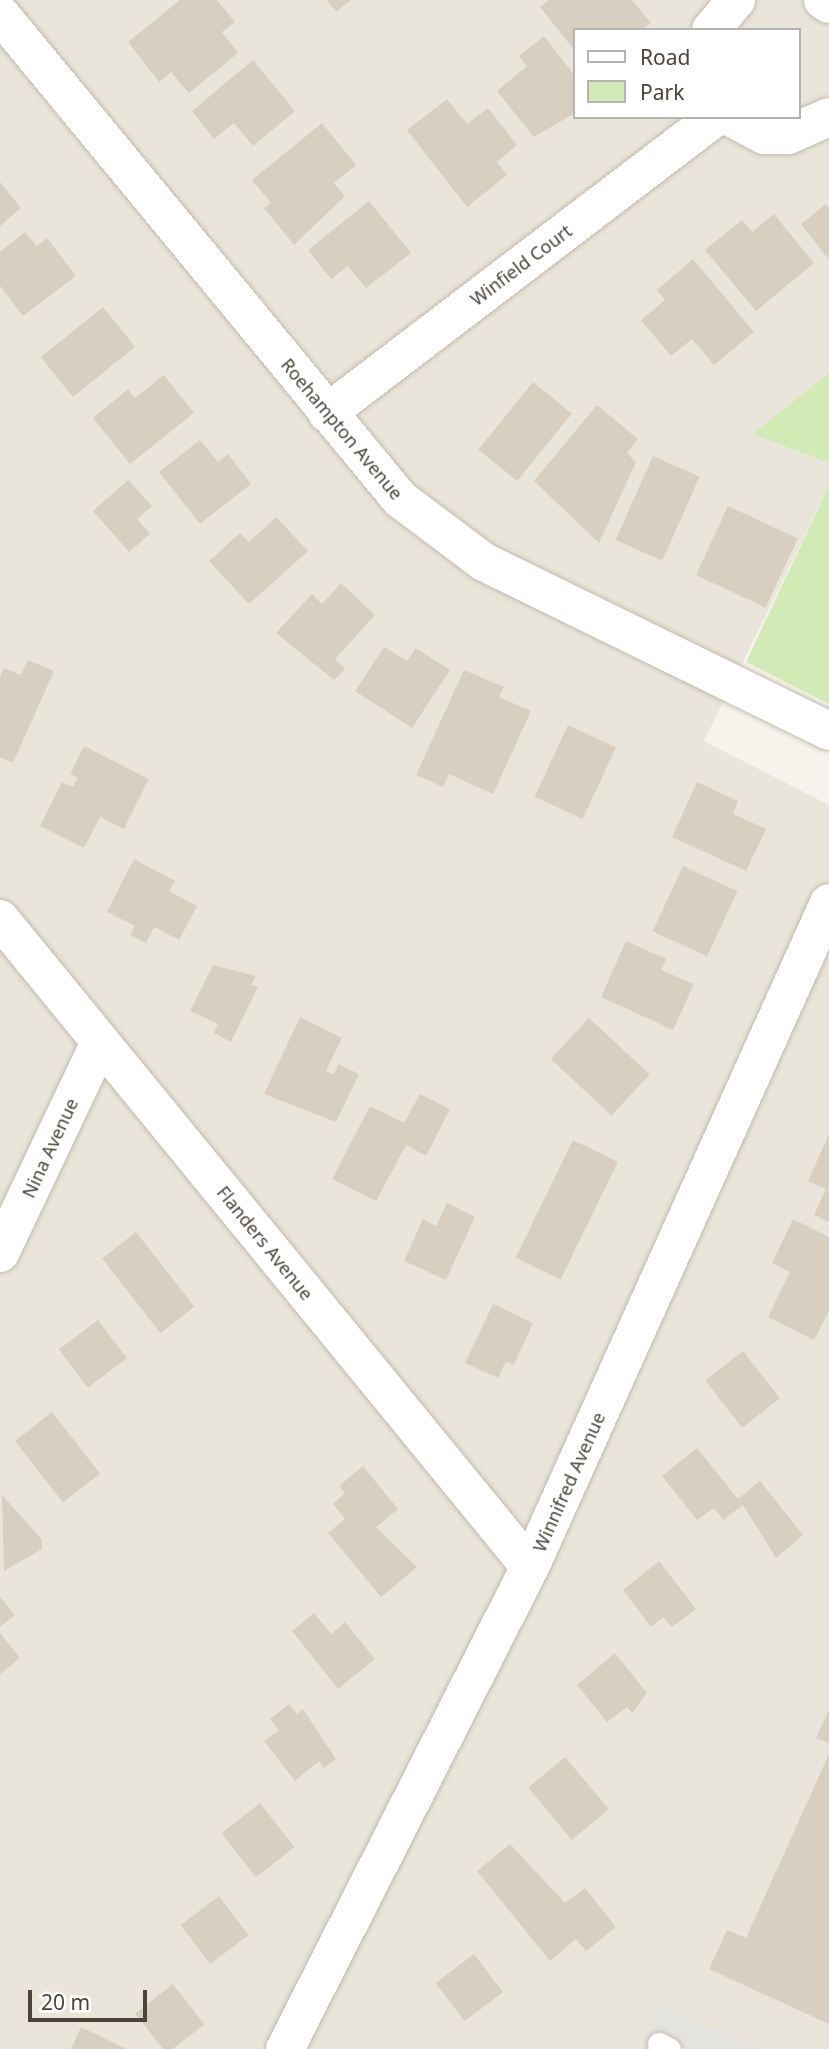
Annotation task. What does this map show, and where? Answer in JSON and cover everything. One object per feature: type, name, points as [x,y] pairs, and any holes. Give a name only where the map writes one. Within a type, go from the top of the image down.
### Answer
[{"type":"street","points":[[713,28],[736,0]]},
{"type":"street","points":[[823,0],[829,4]]},
{"type":"street","name":"Roehampton Avenue","points":[[9,10],[327,412],[400,499],[484,562],[829,731]]},
{"type":"street","points":[[734,119],[764,135],[788,135],[829,117]]},
{"type":"street","name":"Winfield Court","points":[[327,412],[713,119]]},
{"type":"street","name":"Winnifred Avenue","points":[[285,2049],[530,1567],[829,903]]},
{"type":"street","name":"Flanders Avenue","points":[[0,919],[530,1567]]},
{"type":"street","name":"Nina Avenue","points":[[0,1253],[100,1042]]},
{"type":"shaded area","points":[[0,0],[829,0],[829,373],[754,434],[829,463],[829,486],[704,741],[829,805],[829,2049],[0,2049]]},
{"type":"shaded area","points":[[659,2005],[759,2049],[640,2049]]},
{"type":"green space","points":[[829,373],[829,463],[753,434]]},
{"type":"green space","points":[[829,486],[829,704],[746,662]]},
{"type":"building","points":[[180,0],[217,0],[235,22],[222,32],[238,53],[189,93],[171,72],[159,82],[128,42]]},
{"type":"building","points":[[327,0],[351,0],[336,12]]},
{"type":"building","points":[[549,0],[632,0],[651,23],[645,28],[574,28],[574,50],[540,7]]},
{"type":"building","points":[[544,36],[574,75],[574,114],[534,137],[497,91],[527,66],[519,56]]},
{"type":"building","points":[[253,60],[295,111],[253,146],[234,123],[214,139],[192,111]]},
{"type":"building","points":[[447,99],[467,124],[488,108],[517,145],[497,162],[507,175],[467,207],[407,130]]},
{"type":"building","points":[[322,123],[356,165],[334,183],[345,196],[294,245],[264,208],[271,203],[252,180]]},
{"type":"building","points":[[0,182],[21,208],[0,226]]},
{"type":"building","points":[[369,201],[411,253],[366,288],[348,266],[331,279],[308,250]]},
{"type":"building","points":[[826,204],[829,208],[829,260],[801,224]]},
{"type":"building","points":[[774,214],[814,263],[756,311],[705,250],[742,220],[752,232]]},
{"type":"building","points":[[25,232],[37,246],[47,238],[76,276],[23,316],[0,286],[0,252]]},
{"type":"building","points":[[693,259],[754,332],[714,365],[692,339],[671,356],[641,320],[665,300],[657,290]]},
{"type":"building","points":[[103,307],[135,347],[73,397],[41,357]]},
{"type":"building","points":[[164,375],[194,413],[130,464],[93,418],[128,389],[135,398]]},
{"type":"building","points":[[533,382],[572,413],[517,481],[478,450]]},
{"type":"building","points":[[597,405],[638,439],[627,453],[636,462],[599,543],[534,481]]},
{"type":"building","points":[[200,440],[218,462],[228,454],[251,484],[200,524],[159,472]]},
{"type":"building","points":[[653,456],[700,477],[662,561],[616,540]]},
{"type":"building","points":[[128,480],[152,506],[137,519],[150,534],[129,552],[93,511]]},
{"type":"building","points":[[728,506],[798,539],[766,607],[696,575]]},
{"type":"building","points":[[276,517],[308,551],[249,604],[209,561],[240,533],[249,542]]},
{"type":"building","points":[[341,583],[375,615],[335,659],[345,669],[334,680],[276,633],[312,594],[322,604]]},
{"type":"building","points":[[384,647],[407,661],[416,648],[450,670],[412,728],[355,691]]},
{"type":"building","points":[[28,660],[54,671],[13,763],[0,757],[0,677],[4,668],[21,675]]},
{"type":"building","points":[[464,670],[504,687],[499,697],[531,711],[493,794],[449,774],[443,787],[416,775]]},
{"type":"building","points":[[568,725],[616,747],[583,819],[535,797]]},
{"type":"building","points":[[84,746],[149,779],[124,829],[100,817],[84,848],[40,826],[62,782],[73,787],[78,778],[70,774]]},
{"type":"building","points":[[697,782],[738,801],[733,814],[766,829],[746,871],[672,837]]},
{"type":"building","points":[[134,859],[175,881],[169,891],[197,906],[179,940],[154,927],[146,943],[130,935],[135,926],[107,912]]},
{"type":"building","points":[[683,866],[737,891],[707,957],[653,931]]},
{"type":"building","points":[[626,941],[666,959],[661,970],[694,984],[673,1030],[601,997]]},
{"type":"building","points":[[213,965],[256,976],[251,985],[258,987],[231,1042],[214,1033],[218,1024],[190,1011]]},
{"type":"building","points":[[300,1017],[342,1038],[326,1071],[334,1075],[338,1064],[359,1074],[336,1122],[264,1094]]},
{"type":"building","points":[[589,1018],[650,1075],[612,1116],[551,1059]]},
{"type":"building","points":[[420,1094],[450,1109],[426,1156],[406,1145],[376,1201],[332,1179],[370,1106],[404,1123]]},
{"type":"building","points":[[829,1134],[829,1222],[814,1215],[826,1189],[808,1181]]},
{"type":"building","points":[[573,1140],[618,1162],[561,1280],[516,1258]]},
{"type":"building","points":[[447,1203],[475,1217],[446,1280],[404,1261],[423,1219],[436,1226]]},
{"type":"building","points":[[793,1219],[829,1237],[829,1311],[814,1340],[768,1317],[790,1272],[772,1263]]},
{"type":"building","points":[[136,1232],[194,1307],[161,1333],[102,1258]]},
{"type":"building","points":[[493,1304],[533,1323],[514,1365],[506,1361],[498,1378],[465,1363]]},
{"type":"building","points":[[98,1320],[127,1358],[88,1388],[59,1349]]},
{"type":"building","points":[[743,1351],[780,1398],[742,1428],[705,1381]]},
{"type":"building","points":[[52,1412],[100,1473],[63,1502],[15,1441]]},
{"type":"building","points":[[697,1448],[738,1499],[760,1481],[803,1535],[776,1558],[743,1505],[723,1520],[714,1508],[697,1520],[662,1476]]},
{"type":"building","points":[[363,1466],[398,1509],[376,1527],[417,1567],[381,1597],[328,1533],[345,1519],[333,1504],[345,1493],[339,1486]]},
{"type":"building","points":[[2,1495],[42,1540],[42,1549],[4,1571]]},
{"type":"building","points":[[659,1561],[696,1609],[672,1627],[663,1617],[651,1627],[623,1590]]},
{"type":"building","points":[[0,1597],[15,1615],[0,1627]]},
{"type":"building","points":[[314,1613],[331,1634],[345,1622],[375,1659],[338,1689],[292,1631]]},
{"type":"building","points":[[0,1633],[20,1658],[0,1674]]},
{"type":"building","points":[[615,1653],[647,1693],[632,1713],[627,1707],[607,1722],[577,1685]]},
{"type":"building","points":[[289,1704],[297,1714],[303,1709],[336,1759],[324,1768],[319,1761],[295,1781],[264,1741],[279,1730],[270,1719]]},
{"type":"building","points":[[829,1710],[829,1743],[816,1738]]},
{"type":"building","points":[[829,1754],[829,2024],[709,1969],[727,1930],[746,1938]]},
{"type":"building","points":[[565,1757],[609,1809],[572,1840],[528,1788]]},
{"type":"building","points":[[260,1803],[294,1847],[256,1877],[221,1833]]},
{"type":"building","points":[[510,1844],[565,1903],[585,1888],[616,1927],[586,1951],[576,1939],[550,1961],[477,1871]]},
{"type":"building","points":[[219,1896],[248,1935],[210,1964],[181,1925]]},
{"type":"building","points":[[474,1954],[503,1992],[465,2021],[436,1983]]},
{"type":"building","points":[[173,1984],[204,2024],[173,2049],[163,2049],[135,2014]]},
{"type":"building","points":[[81,2027],[127,2049],[71,2049]]}]
